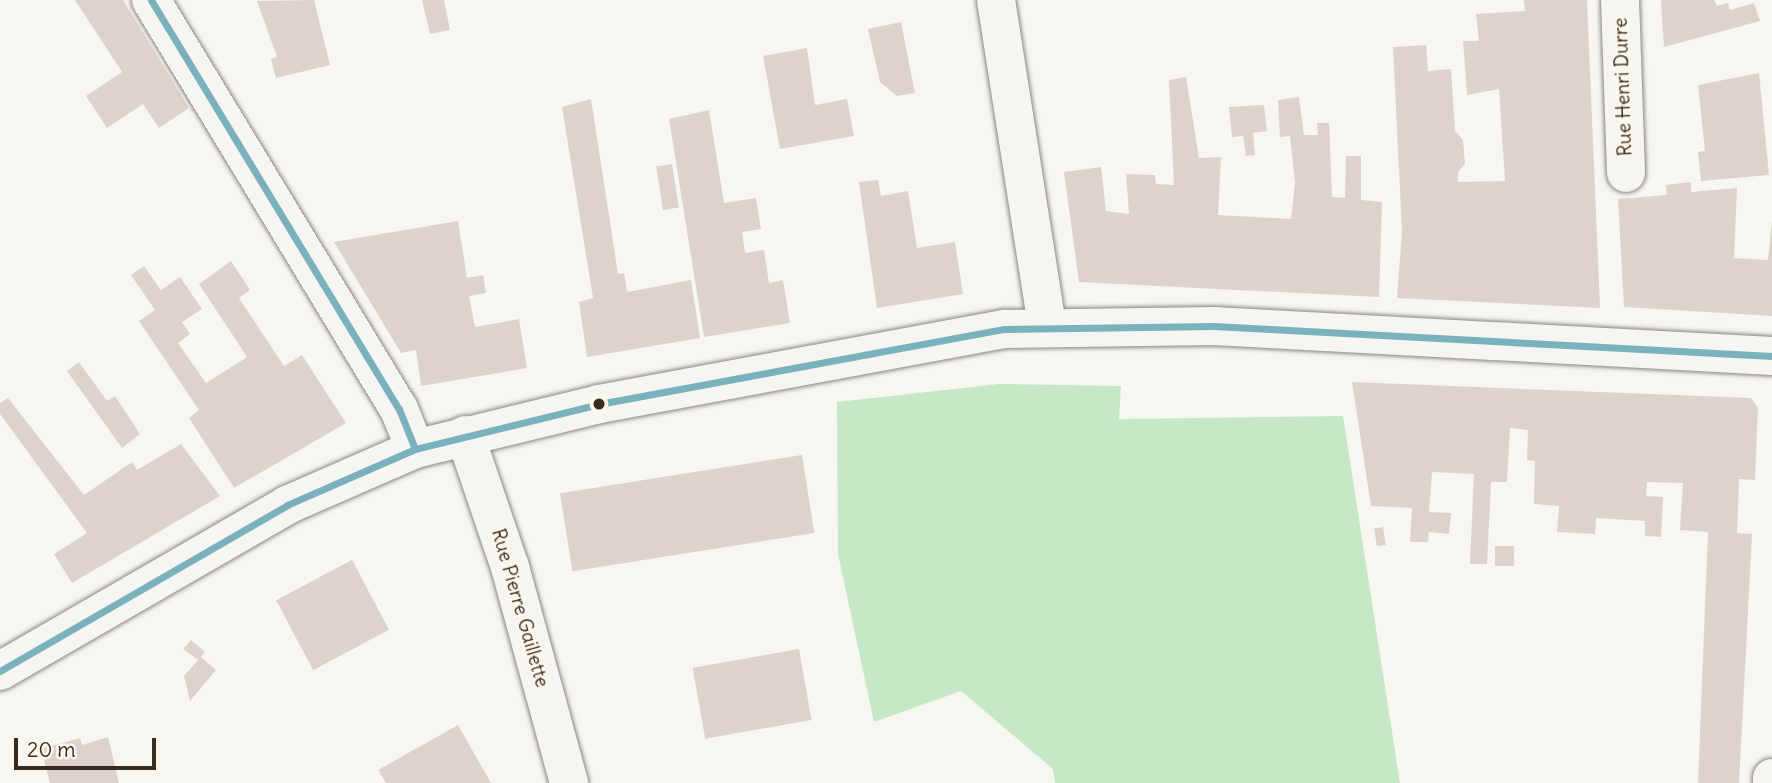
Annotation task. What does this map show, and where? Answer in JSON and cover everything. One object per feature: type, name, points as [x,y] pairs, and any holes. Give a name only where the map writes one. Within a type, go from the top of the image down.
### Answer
[{"type":"street","points":[[151,0],[400,409],[415,449]]},
{"type":"street","points":[[996,0],[1046,325]]},
{"type":"street","name":"Rue Henri Durre","points":[[1620,0],[1626,173]]},
{"type":"street","points":[[0,671],[264,517],[368,466],[465,435],[599,404],[1046,325],[1381,333],[1772,356]]},
{"type":"street","name":"Rue Pierre Gaillette","points":[[465,435],[510,567],[569,783]]},
{"type":"street","points":[[1772,778],[1772,783]]},
{"type":"green space","points":[[999,384],[1121,386],[1119,419],[1343,416],[1400,783],[1055,783],[1053,769],[961,691],[874,722],[838,554],[837,402]]},
{"type":"building","points":[[75,0],[123,0],[189,108],[159,128],[143,104],[107,128],[86,96],[122,72]]},
{"type":"building","points":[[314,0],[330,65],[276,78],[271,59],[277,57],[257,1]]},
{"type":"building","points":[[422,0],[444,0],[450,30],[430,34]]},
{"type":"building","points":[[1524,0],[1587,0],[1600,308],[1397,298],[1402,231],[1393,47],[1426,45],[1428,71],[1451,69],[1455,131],[1463,140],[1465,164],[1458,172],[1458,182],[1505,181],[1499,89],[1467,95],[1463,41],[1479,41],[1476,14],[1525,11]]},
{"type":"building","points":[[1661,0],[1714,0],[1717,6],[1728,3],[1730,10],[1754,3],[1760,21],[1664,47]]},
{"type":"building","points":[[901,22],[915,93],[897,96],[880,82],[868,29]]},
{"type":"building","points":[[807,48],[815,105],[847,99],[854,136],[780,149],[763,56]]},
{"type":"building","points":[[1759,73],[1769,175],[1701,181],[1698,152],[1705,151],[1698,85]]},
{"type":"building","points":[[1186,77],[1199,158],[1221,157],[1218,215],[1291,219],[1295,183],[1290,136],[1280,137],[1278,100],[1299,97],[1304,135],[1318,135],[1317,123],[1329,123],[1332,197],[1345,198],[1346,156],[1361,156],[1361,200],[1382,202],[1379,297],[1079,282],[1064,172],[1101,167],[1106,211],[1129,214],[1126,174],[1155,175],[1156,184],[1174,185],[1169,80]]},
{"type":"building","points":[[591,99],[618,274],[624,273],[627,292],[691,280],[700,338],[587,357],[579,302],[593,298],[562,107]]},
{"type":"building","points":[[1264,105],[1267,131],[1253,133],[1255,155],[1246,156],[1243,136],[1232,137],[1229,107]]},
{"type":"building","points":[[709,110],[724,203],[756,198],[761,229],[742,232],[745,253],[764,250],[769,283],[783,280],[790,323],[704,337],[669,119]]},
{"type":"building","points":[[672,164],[679,207],[663,210],[656,167]]},
{"type":"building","points":[[878,180],[881,196],[908,191],[917,248],[955,242],[963,294],[877,308],[859,182]]},
{"type":"building","points":[[1691,182],[1691,192],[1737,188],[1734,258],[1768,260],[1772,220],[1772,316],[1624,307],[1618,199],[1667,195],[1666,185]]},
{"type":"building","points":[[458,221],[467,278],[483,275],[486,293],[469,296],[475,327],[519,319],[527,368],[421,386],[416,350],[401,353],[334,242]]},
{"type":"building","points":[[231,261],[250,290],[239,298],[284,366],[302,355],[346,423],[234,488],[189,418],[199,410],[139,321],[155,310],[131,275],[144,266],[161,290],[180,277],[202,309],[182,322],[190,334],[178,343],[206,383],[247,357],[199,284]]},
{"type":"building","points":[[79,362],[107,401],[115,396],[140,434],[122,448],[67,371]]},
{"type":"building","points":[[1352,382],[1751,398],[1758,408],[1755,480],[1739,479],[1737,533],[1752,534],[1739,783],[1698,783],[1708,532],[1680,530],[1683,483],[1647,482],[1646,496],[1663,497],[1661,537],[1645,536],[1645,521],[1596,518],[1595,534],[1557,532],[1559,506],[1534,504],[1535,461],[1527,460],[1528,430],[1510,428],[1507,482],[1491,482],[1487,564],[1470,564],[1474,474],[1432,472],[1429,512],[1451,513],[1449,534],[1429,532],[1428,542],[1410,542],[1412,508],[1371,506]]},
{"type":"building","points":[[8,398],[84,495],[132,462],[137,470],[181,444],[220,496],[72,583],[54,554],[87,533],[0,414],[0,403]]},
{"type":"building","points":[[802,455],[814,533],[572,571],[560,493]]},
{"type":"building","points":[[1383,527],[1386,545],[1377,546],[1374,528]]},
{"type":"building","points":[[1495,546],[1514,546],[1514,566],[1495,566]]},
{"type":"building","points":[[352,560],[389,630],[313,670],[276,600]]},
{"type":"building","points":[[191,640],[205,652],[201,657],[216,670],[190,701],[184,676],[198,660],[183,649]]},
{"type":"building","points":[[799,649],[812,720],[705,739],[693,668]]},
{"type":"building","points":[[458,725],[491,783],[386,783],[378,770]]},
{"type":"building","points":[[108,737],[119,783],[50,783],[41,749],[80,738],[82,745]]},
{"type":"transit line","points":[[151,0],[399,409],[415,449]]},
{"type":"transit line","points":[[0,671],[287,505],[415,449],[599,404],[1004,329],[1214,326],[1772,356]]}]
